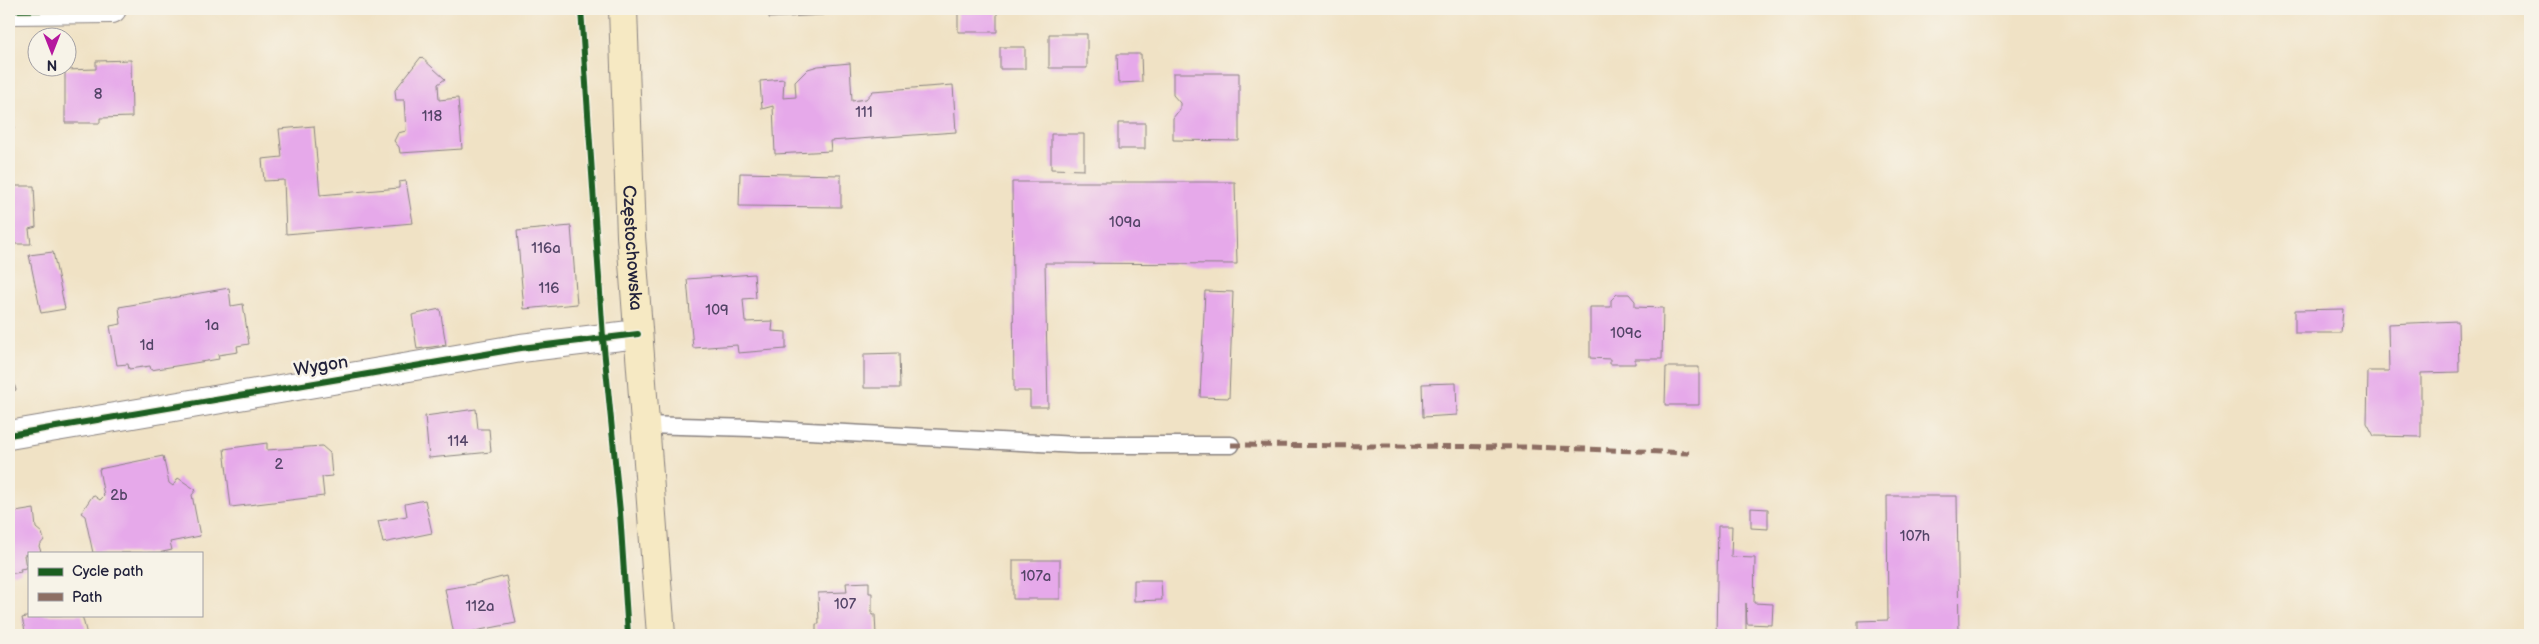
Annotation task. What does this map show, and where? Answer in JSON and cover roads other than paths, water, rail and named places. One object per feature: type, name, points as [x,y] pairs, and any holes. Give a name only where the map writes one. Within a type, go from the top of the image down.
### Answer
[{"type":"main road","name":"Częstochowska","points":[[623,9],[631,236],[661,635]]},
{"type":"street","points":[[9,10],[112,9]]},
{"type":"street","name":"Wygon","points":[[9,435],[521,348],[638,334]]},
{"type":"lane","points":[[644,425],[752,428],[1077,445],[1231,445]]}]
